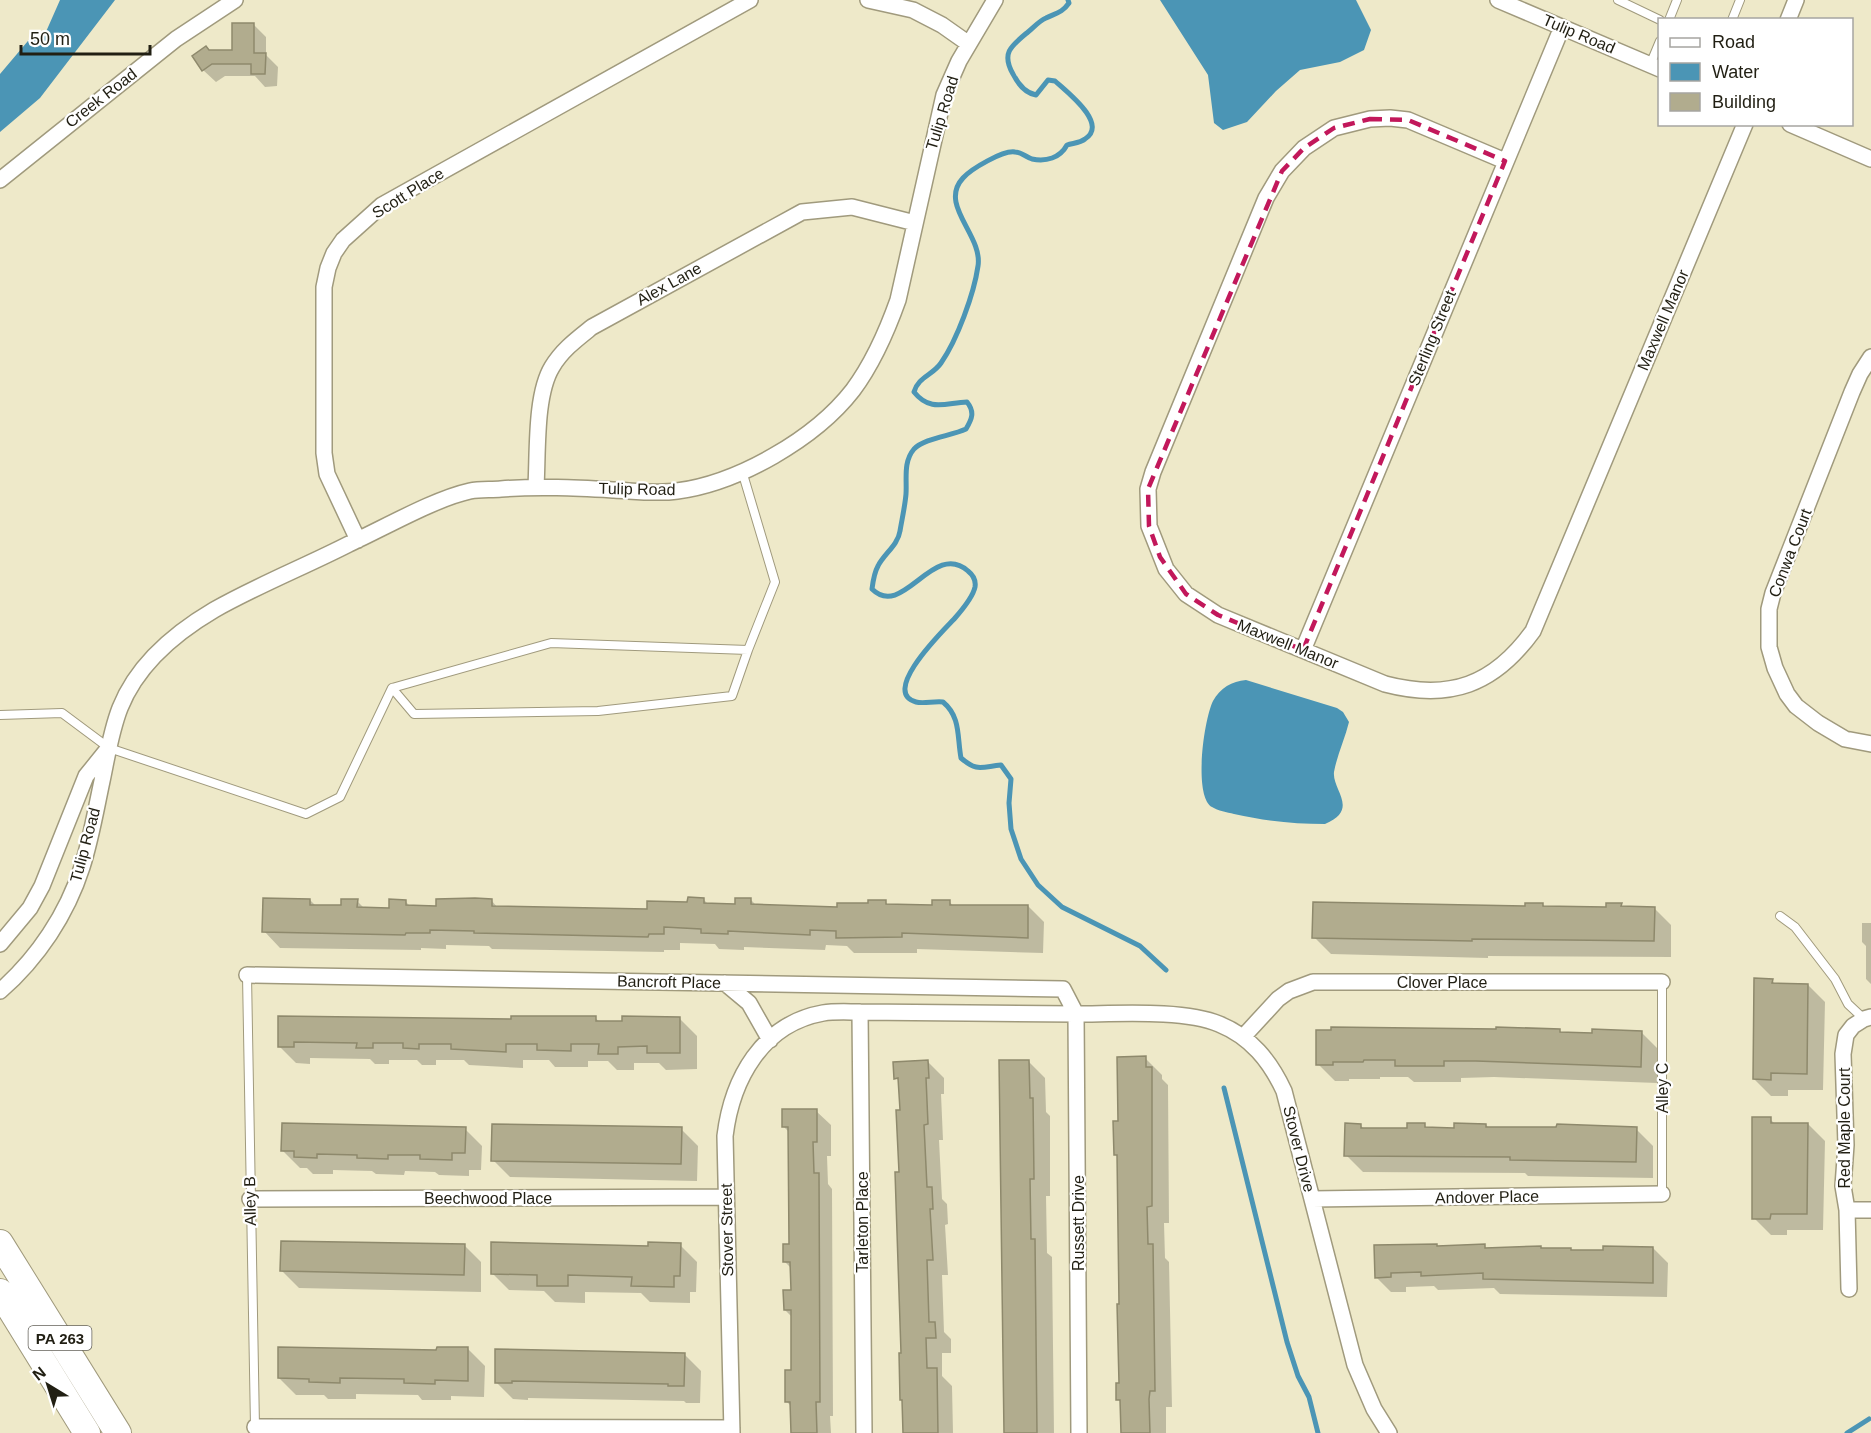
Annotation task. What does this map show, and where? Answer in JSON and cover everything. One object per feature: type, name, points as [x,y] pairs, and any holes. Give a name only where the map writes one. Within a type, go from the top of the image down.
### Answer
[{"type":"highway","name":"PA 263","points":[[0,1243],[118,1433]]},
{"type":"highway","name":"PA 263","points":[[0,1292],[87,1433]]},
{"type":"street","name":"Creek Road","points":[[0,180],[176,39],[235,0]]},
{"type":"street","name":"Scott Place","points":[[358,540],[327,474],[324,453],[324,287],[334,253],[344,240],[382,205],[750,0]]},
{"type":"street","points":[[868,0],[921,14],[942,25],[969,44]]},
{"type":"street","name":"Tulip Road","points":[[0,991],[26,965],[49,935],[74,889],[83,864],[120,708],[135,681],[156,655],[181,632],[215,610],[358,540],[434,504],[469,492],[536,486],[676,491],[710,483],[770,459],[834,410],[853,389],[889,325],[898,300],[944,95],[959,61],[995,0]]},
{"type":"street","name":"Tulip Road","points":[[1498,0],[1654,67]]},
{"type":"street","points":[[1789,18],[1796,0]]},
{"type":"street","name":"Sterling Street","points":[[1304,650],[1562,27]]},
{"type":"street","name":"Maxwell Manor","points":[[1505,161],[1408,120],[1390,118],[1370,118],[1334,128],[1290,159],[1266,198],[1148,489],[1149,526],[1160,557],[1174,581],[1186,594],[1218,615],[1385,684],[1424,691],[1440,690],[1472,684],[1500,669],[1513,657],[1533,631],[1744,126]]},
{"type":"street","points":[[1795,126],[1871,159]]},
{"type":"street","name":"Alex Lane","points":[[536,486],[542,399],[547,377],[565,349],[592,327],[802,212],[852,207],[915,223]]},
{"type":"street","name":"Conwa Court","points":[[1871,357],[1852,392],[1773,593],[1768,628],[1769,647],[1774,668],[1796,706],[1818,723],[1845,739],[1871,744]]},
{"type":"street","name":"Tulip Road","points":[[0,944],[30,908],[42,886],[86,776],[109,748]]},
{"type":"street","name":"Bancroft Place","points":[[247,975],[1063,989],[1076,1014]]},
{"type":"street","name":"Clover Place","points":[[1243,1037],[1278,999],[1289,991],[1313,982],[1662,982]]},
{"type":"street","points":[[725,983],[749,1003],[770,1040]]},
{"type":"street","name":"Tarleton Place","points":[[860,1012],[864,1433]]},
{"type":"street","name":"Stover Street","points":[[732,1430],[725,1136],[732,1099],[747,1065],[770,1040],[786,1027],[805,1018],[825,1013],[1076,1014]]},
{"type":"street","name":"Stover Drive","points":[[1076,1014],[1191,1017],[1220,1024],[1243,1037],[1266,1059],[1284,1091],[1355,1365],[1374,1409],[1389,1433]]},
{"type":"street","name":"Russett Drive","points":[[1076,1014],[1079,1433]]},
{"type":"street","name":"Red Maple Court","points":[[1849,1289],[1847,1210],[1843,1186],[1846,1145],[1844,1054],[1846,1035],[1853,1026],[1867,1018]]},
{"type":"street","name":"Andover Place","points":[[1312,1199],[1662,1194]]},
{"type":"street","name":"Beechwood Place","points":[[250,1199],[725,1197]]},
{"type":"street","points":[[1847,1210],[1871,1210]]},
{"type":"street","points":[[255,1427],[732,1430]]},
{"type":"lane","points":[[1618,0],[1658,19]]},
{"type":"lane","points":[[1670,18],[1677,0]]},
{"type":"lane","points":[[1733,18],[1740,0]]},
{"type":"lane","points":[[1654,67],[1658,46]]},
{"type":"lane","points":[[392,688],[414,714],[598,711],[732,696],[775,582],[742,471]]},
{"type":"lane","points":[[0,714],[62,713],[109,748],[306,814],[340,797],[392,688],[550,643],[748,650]]},
{"type":"lane","points":[[1780,916],[1795,927],[1835,979],[1848,1004],[1867,1018]]},
{"type":"lane","name":"Alley B","points":[[247,975],[255,1427]]},
{"type":"lane","name":"Alley C","points":[[1662,982],[1662,1194]]},
{"type":"highlighted area","points":[[1370,119],[1408,120],[1505,161],[1303,650],[1218,615],[1186,594],[1160,557],[1149,526],[1148,489],[1282,171],[1304,148],[1334,128]]},
{"type":"water","points":[[60,0],[115,0],[40,98],[0,132],[0,74],[33,35],[45,34]]},
{"type":"water","points":[[1160,0],[1356,0],[1371,30],[1364,50],[1340,62],[1300,70],[1276,91],[1247,122],[1223,130],[1214,123],[1208,75]]},
{"type":"water","points":[[1246,680],[1337,708],[1343,712],[1349,722],[1334,772],[1343,806],[1335,818],[1325,824],[1291,823],[1246,816],[1212,807],[1206,800],[1203,788],[1202,757],[1206,724],[1213,701],[1223,689]]},
{"type":"building","points":[[232,23],[254,23],[254,53],[266,53],[265,74],[251,74],[251,64],[212,64],[202,71],[192,56],[206,46],[209,50],[232,50]]},
{"type":"building","points":[[688,897],[704,898],[704,903],[735,904],[735,898],[751,898],[751,904],[837,907],[837,903],[868,903],[868,900],[886,900],[886,904],[932,905],[932,900],[950,900],[950,905],[1028,905],[1028,938],[902,933],[902,937],[836,938],[836,931],[810,930],[810,935],[728,931],[728,934],[701,933],[701,929],[664,927],[664,934],[649,934],[648,937],[430,930],[430,933],[406,933],[405,935],[262,932],[263,898],[310,899],[310,905],[341,905],[341,899],[358,899],[357,907],[389,908],[389,899],[406,900],[406,905],[436,906],[436,899],[475,898],[492,899],[492,906],[647,909],[647,901],[687,902]]},
{"type":"building","points":[[1313,902],[1525,906],[1525,903],[1543,903],[1543,906],[1606,907],[1606,903],[1622,903],[1621,906],[1655,907],[1654,941],[1312,938]]},
{"type":"building","points":[[1754,978],[1773,979],[1772,983],[1808,984],[1807,1074],[1771,1073],[1771,1080],[1753,1079]]},
{"type":"building","points":[[278,1016],[511,1019],[511,1016],[596,1016],[596,1021],[622,1021],[622,1016],[680,1017],[680,1053],[647,1053],[647,1046],[618,1047],[618,1054],[598,1054],[599,1044],[571,1044],[571,1051],[537,1050],[537,1044],[506,1044],[506,1052],[451,1049],[451,1044],[419,1044],[419,1049],[403,1048],[403,1043],[373,1043],[373,1048],[356,1048],[357,1043],[294,1042],[294,1047],[278,1047]]},
{"type":"building","points":[[1331,1027],[1496,1029],[1496,1027],[1560,1029],[1560,1032],[1592,1033],[1592,1029],[1642,1031],[1641,1067],[1476,1061],[1444,1061],[1444,1066],[1395,1066],[1395,1060],[1364,1060],[1363,1062],[1333,1062],[1333,1065],[1316,1065],[1316,1030],[1331,1030]]},
{"type":"building","points":[[1146,1056],[1146,1067],[1152,1067],[1152,1206],[1147,1207],[1148,1244],[1153,1244],[1155,1391],[1150,1391],[1149,1399],[1150,1433],[1121,1433],[1120,1400],[1116,1400],[1116,1383],[1119,1383],[1117,1304],[1119,1304],[1117,1155],[1114,1155],[1113,1121],[1118,1121],[1117,1057]]},
{"type":"building","points":[[928,1060],[929,1078],[926,1078],[928,1124],[924,1125],[927,1187],[932,1187],[933,1209],[930,1209],[933,1260],[927,1260],[929,1322],[935,1322],[936,1338],[926,1338],[927,1368],[937,1368],[938,1433],[903,1433],[902,1400],[900,1400],[899,1353],[901,1353],[895,1172],[899,1172],[896,1110],[900,1110],[898,1078],[894,1079],[893,1062]]},
{"type":"building","points":[[999,1060],[1029,1060],[1030,1098],[1033,1098],[1034,1179],[1030,1179],[1031,1239],[1035,1239],[1037,1433],[1004,1433]]},
{"type":"building","points":[[782,1109],[817,1109],[817,1142],[813,1142],[814,1173],[819,1173],[820,1402],[816,1402],[817,1433],[791,1433],[790,1402],[785,1402],[785,1370],[791,1370],[791,1310],[784,1310],[783,1290],[791,1290],[790,1262],[783,1262],[783,1244],[789,1244],[788,1127],[782,1127]]},
{"type":"building","points":[[1752,1117],[1771,1117],[1771,1123],[1808,1123],[1807,1214],[1771,1214],[1770,1219],[1752,1219]]},
{"type":"building","points":[[282,1123],[466,1127],[465,1153],[452,1153],[452,1160],[420,1159],[420,1155],[388,1155],[388,1159],[357,1158],[357,1155],[317,1154],[317,1158],[294,1157],[294,1151],[281,1151]]},
{"type":"building","points":[[1345,1123],[1361,1124],[1361,1128],[1407,1128],[1407,1123],[1425,1123],[1425,1127],[1454,1128],[1454,1123],[1486,1124],[1486,1127],[1556,1127],[1557,1124],[1637,1127],[1636,1162],[1510,1160],[1510,1157],[1344,1156]]},
{"type":"building","points":[[492,1124],[682,1127],[681,1164],[491,1161]]},
{"type":"building","points":[[281,1241],[465,1244],[464,1275],[280,1271]]},
{"type":"building","points":[[491,1242],[648,1246],[648,1242],[681,1243],[680,1276],[674,1276],[674,1287],[631,1286],[632,1277],[568,1275],[568,1286],[537,1286],[537,1275],[491,1274]]},
{"type":"building","points":[[1437,1244],[1437,1246],[1485,1244],[1485,1248],[1541,1246],[1541,1248],[1571,1248],[1571,1250],[1603,1250],[1603,1246],[1653,1247],[1653,1283],[1483,1279],[1483,1273],[1421,1276],[1421,1272],[1391,1273],[1391,1277],[1375,1278],[1374,1245]]},
{"type":"building","points":[[278,1347],[436,1350],[437,1347],[468,1347],[468,1381],[435,1380],[435,1384],[404,1383],[404,1379],[340,1378],[340,1383],[278,1378]]},
{"type":"building","points":[[495,1349],[685,1353],[684,1386],[512,1381],[512,1383],[495,1383]]},
{"type":"waterway","points":[[1068,0],[1069,3],[1064,9],[1041,21],[1013,46],[1008,55],[1008,61],[1017,81],[1032,94],[1036,95],[1048,80],[1055,81],[1084,108],[1092,125],[1091,133],[1083,140],[1067,145],[1057,156],[1047,159],[1032,159],[1015,152],[995,157],[967,174],[957,188],[958,210],[978,254],[976,277],[953,342],[938,367],[922,379],[914,392],[932,404],[967,402],[972,416],[966,429],[919,445],[908,459],[906,499],[899,536],[877,569],[872,589],[884,596],[895,595],[907,589],[930,571],[943,565],[955,564],[971,574],[975,580],[972,595],[918,660],[905,686],[907,696],[919,703],[943,702],[956,721],[961,758],[975,767],[1001,765],[1011,779],[1009,803],[1011,829],[1021,859],[1038,885],[1062,907],[1140,946],[1166,970]]},
{"type":"waterway","points":[[1224,1088],[1287,1342],[1298,1376],[1309,1397],[1318,1433]]},
{"type":"waterway","points":[[1847,1433],[1869,1419]]}]
